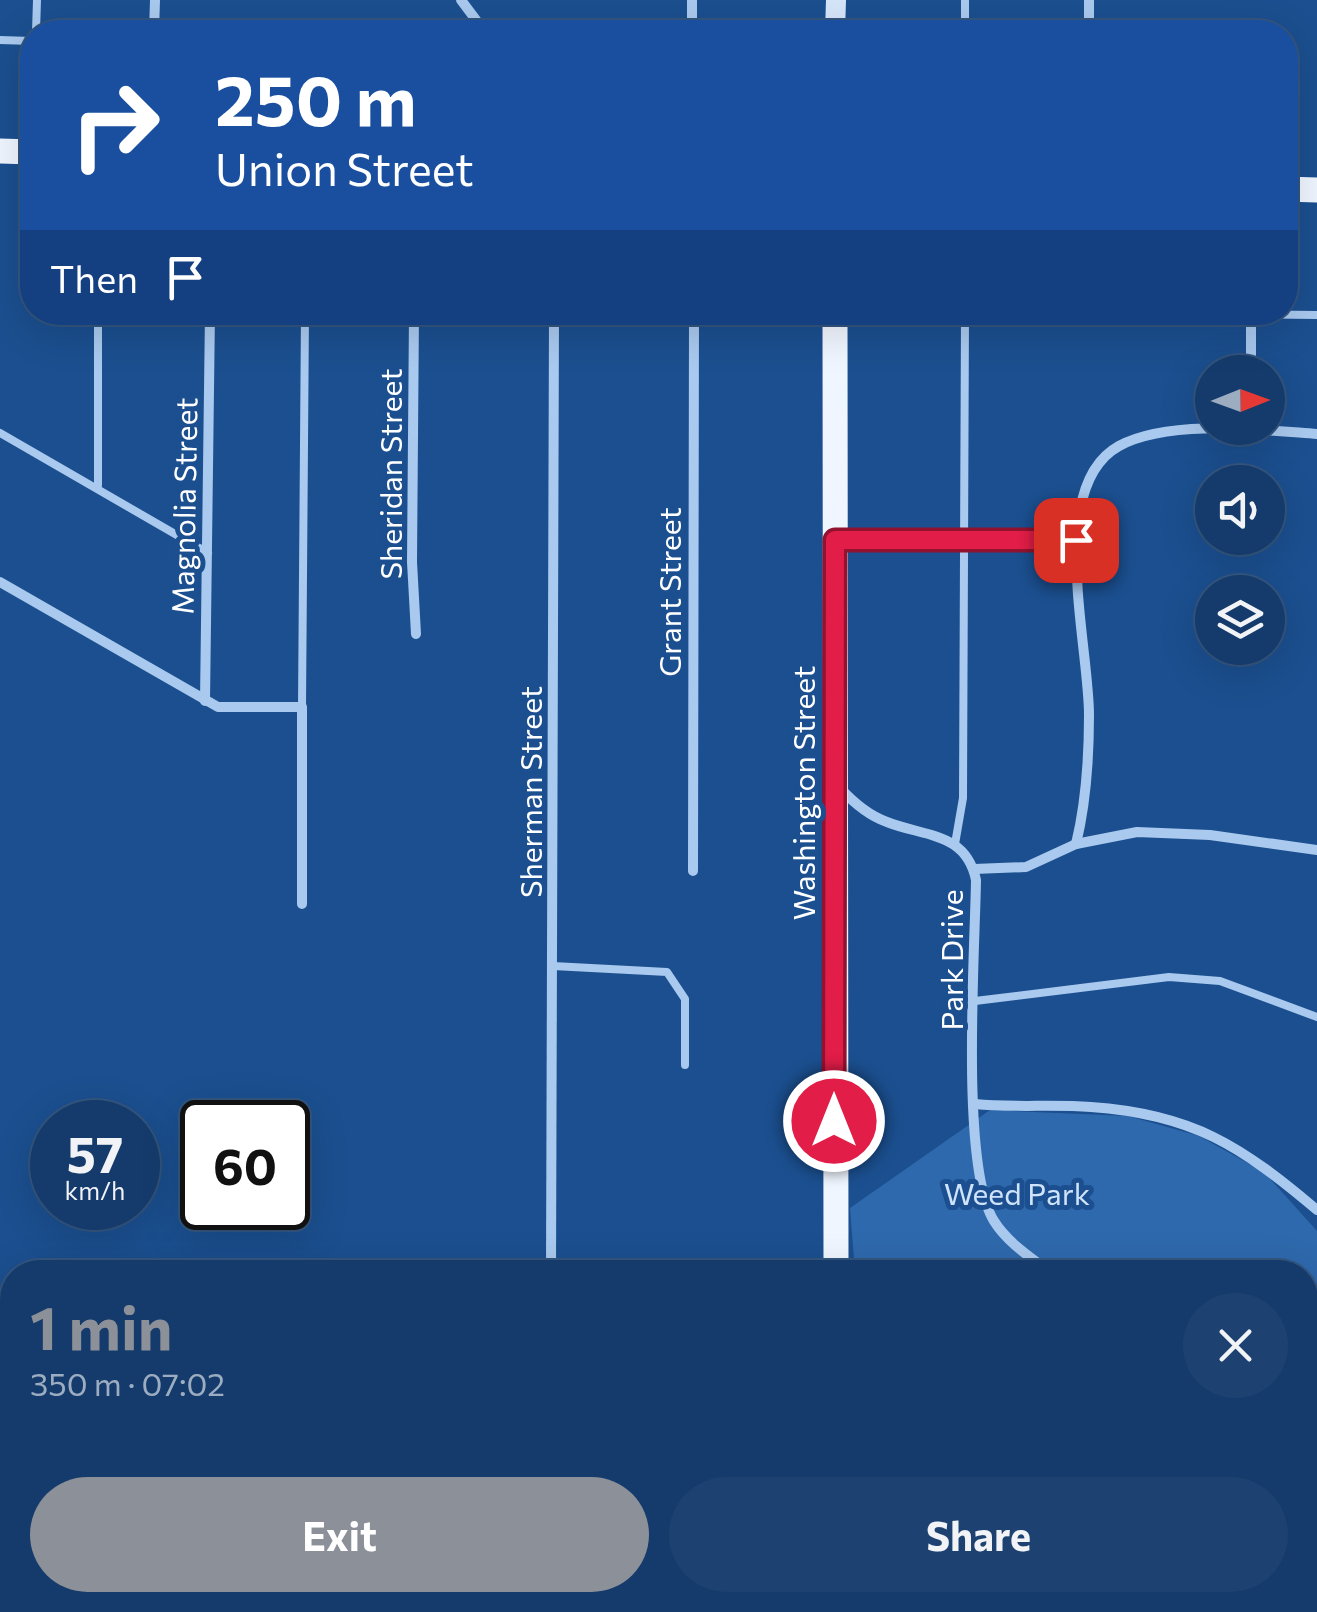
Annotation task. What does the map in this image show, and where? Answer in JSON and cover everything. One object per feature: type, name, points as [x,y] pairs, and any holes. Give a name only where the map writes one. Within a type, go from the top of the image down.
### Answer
[{"type":"main road","name":"Washington Street","points":[[835,325],[836,1260]]},
{"type":"street","name":"Magnolia Street","points":[[205,701],[210,325]]},
{"type":"street","name":"Sheridan Street","points":[[414,325],[412,562],[416,634]]},
{"type":"street","name":"Sherman Street","points":[[551,1260],[554,325]]},
{"type":"street","name":"Grant Street","points":[[694,325],[694,871]]},
{"type":"street","points":[[1251,325],[1251,355]]},
{"type":"street","points":[[1285,431],[1317,434]]},
{"type":"street","points":[[1076,844],[1089,715],[1076,540],[1088,479],[1119,446],[1152,435],[1195,432]]},
{"type":"street","points":[[835,540],[1076,540]]},
{"type":"street","points":[[0,582],[205,701],[226,708],[302,706],[302,904]]},
{"type":"street","points":[[834,781],[876,818],[955,844]]},
{"type":"street","points":[[974,869],[1026,867],[1076,844],[1137,832],[1210,835],[1316,847]]},
{"type":"street","name":"Park Drive","points":[[955,844],[974,869],[978,1168],[986,1204],[1006,1236],[1035,1260]]},
{"type":"street","points":[[975,1104],[1118,1110],[1195,1128],[1251,1154],[1317,1210]]},
{"type":"lane","points":[[98,325],[98,485]]},
{"type":"lane","points":[[302,706],[306,325]]},
{"type":"lane","points":[[955,844],[964,798],[965,325]]},
{"type":"lane","points":[[0,433],[98,485],[208,553]]},
{"type":"lane","points":[[554,966],[666,972],[685,999],[685,1065]]},
{"type":"lane","points":[[975,1001],[1169,977],[1220,981],[1317,1017]]},
{"type":"green space","name":"Weed Park","points":[[990,1110],[1128,1116],[1199,1136],[1264,1172],[1317,1231],[1317,1260],[854,1260],[850,1208]]},
{"type":"route","points":[[834,1121],[835,540],[1076,540]]}]
